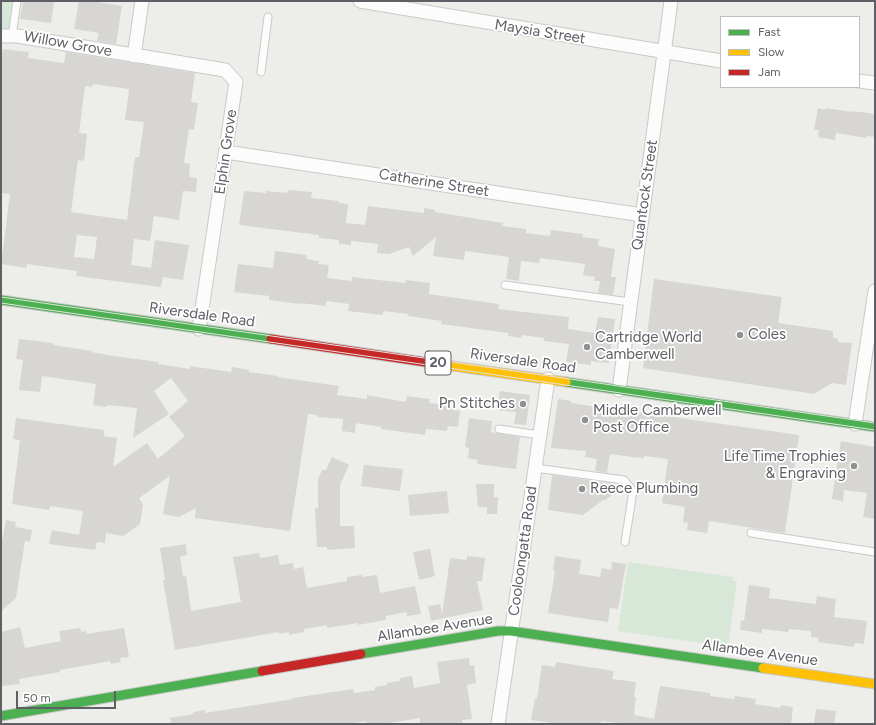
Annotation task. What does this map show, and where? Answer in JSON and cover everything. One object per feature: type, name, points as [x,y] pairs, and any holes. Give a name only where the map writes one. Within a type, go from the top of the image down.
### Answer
[{"type":"main road","name":"Riversdale Road","points":[[1,302],[199,329],[875,427]]},
{"type":"main road","name":"Allambee Avenue","points":[[1,716],[472,634],[498,631],[511,631],[875,684]]},
{"type":"street","points":[[134,56],[142,1]]},
{"type":"street","name":"Maysia Street","points":[[360,1],[664,52],[720,60]]},
{"type":"street","name":"Quantock Street","points":[[619,390],[671,1]]},
{"type":"street","name":"Willow Grove","points":[[6,36],[17,36],[134,56]]},
{"type":"street","name":"Elphin Grove","points":[[134,56],[224,70],[236,82],[199,329]]},
{"type":"street","points":[[860,81],[875,83]]},
{"type":"street","name":"Catherine Street","points":[[226,152],[642,214]]},
{"type":"street","points":[[855,424],[875,291]]},
{"type":"street","name":"Cooloongatta Road","points":[[498,724],[548,379]]},
{"type":"lane","points":[[6,36],[17,1]]},
{"type":"lane","points":[[261,72],[268,17]]},
{"type":"lane","points":[[505,286],[630,302]]},
{"type":"lane","points":[[499,429],[539,435]]},
{"type":"lane","points":[[535,468],[624,480],[633,492],[625,542]]},
{"type":"lane","points":[[751,533],[875,552]]},
{"type":"green space","points":[[1,1],[13,1],[8,36],[1,35]]},
{"type":"green space","points":[[628,562],[733,577],[733,581],[737,581],[728,647],[618,631]]},
{"type":"building","points":[[23,1],[54,1],[51,23],[20,19]]},
{"type":"building","points":[[79,1],[91,1],[122,6],[116,44],[97,41],[99,33],[74,29]]},
{"type":"building","points":[[3,49],[29,52],[28,58],[64,63],[66,52],[195,73],[191,102],[198,103],[194,130],[189,129],[184,163],[190,164],[189,177],[197,178],[196,192],[183,191],[179,220],[154,216],[150,241],[134,239],[131,265],[151,268],[155,240],[189,245],[183,280],[163,277],[161,287],[76,276],[77,271],[27,264],[27,268],[1,264],[10,194],[1,193],[1,64]],"holes":[[[93,84],[129,89],[125,120],[144,122],[139,157],[135,157],[127,220],[71,212],[78,160],[84,161],[87,134],[79,133],[85,86],[92,87]],[[77,235],[97,237],[94,259],[74,257]]]},
{"type":"building","points":[[818,108],[825,110],[825,108],[875,114],[875,137],[867,136],[867,138],[836,133],[835,140],[818,137],[819,130],[814,130]]},
{"type":"building","points":[[288,190],[312,192],[311,198],[339,201],[338,203],[348,204],[346,223],[365,225],[368,206],[424,213],[424,208],[435,210],[435,212],[503,223],[502,226],[526,229],[526,233],[550,236],[551,230],[583,234],[582,237],[599,239],[598,246],[615,249],[611,277],[616,277],[613,295],[598,293],[600,281],[594,281],[595,277],[583,275],[585,264],[540,258],[539,263],[521,261],[519,281],[506,279],[509,257],[465,251],[464,260],[433,256],[436,237],[413,256],[409,247],[389,254],[377,253],[378,244],[351,241],[351,245],[339,244],[339,240],[319,238],[319,235],[239,225],[244,191],[287,193]]},
{"type":"building","points":[[275,251],[307,255],[306,259],[319,261],[318,264],[329,265],[327,278],[352,281],[352,277],[405,283],[406,280],[430,283],[429,294],[499,304],[498,309],[569,317],[568,329],[595,333],[598,317],[615,319],[609,363],[591,361],[591,365],[566,362],[569,344],[544,341],[544,338],[522,335],[521,338],[508,336],[508,333],[441,324],[442,321],[408,316],[408,314],[383,311],[383,315],[348,311],[349,304],[326,301],[326,306],[300,304],[269,300],[269,296],[234,292],[238,264],[273,268]]},
{"type":"building","name":"Coles","points":[[654,279],[782,297],[778,323],[833,331],[833,338],[838,339],[838,342],[852,343],[846,385],[832,383],[814,394],[643,368]]},
{"type":"building","points":[[19,339],[53,343],[53,345],[114,356],[159,362],[158,364],[190,369],[190,366],[231,372],[232,367],[249,370],[249,372],[278,376],[277,377],[339,386],[337,395],[367,399],[367,395],[406,402],[407,396],[430,399],[429,403],[454,406],[454,410],[460,411],[458,427],[448,426],[447,431],[426,429],[425,435],[381,429],[381,427],[356,423],[355,433],[342,431],[343,419],[317,417],[317,415],[308,414],[290,531],[195,518],[196,508],[179,517],[163,514],[170,476],[139,498],[143,505],[140,524],[123,536],[106,533],[105,543],[97,542],[95,550],[49,544],[52,530],[79,535],[83,511],[50,506],[49,510],[12,504],[20,440],[13,439],[16,418],[104,430],[104,436],[117,438],[113,467],[147,443],[158,459],[185,436],[169,417],[188,401],[171,378],[154,391],[169,414],[133,438],[137,408],[93,405],[96,384],[42,376],[40,392],[19,390],[23,360],[16,359]]},
{"type":"building","points":[[500,391],[530,395],[526,425],[514,424],[516,412],[497,410]]},
{"type":"building","points":[[558,399],[571,401],[571,403],[604,408],[604,406],[799,435],[785,533],[709,521],[707,533],[687,530],[688,523],[683,522],[685,507],[662,503],[668,459],[610,454],[607,473],[595,471],[597,459],[585,457],[586,451],[551,448]]},
{"type":"building","points":[[469,418],[492,421],[491,432],[520,437],[516,469],[477,464],[478,460],[468,458],[469,448],[465,447]]},
{"type":"building","points":[[841,441],[875,447],[875,519],[863,517],[867,493],[844,490],[843,501],[832,499]]},
{"type":"building","points":[[332,457],[349,465],[340,485],[340,526],[354,526],[355,548],[327,550],[327,547],[317,547],[315,508],[318,509],[318,479],[322,470],[326,470]]},
{"type":"building","points":[[364,465],[403,469],[400,491],[361,486]]},
{"type":"building","name":"Reece Plumbing","points":[[552,475],[614,484],[612,495],[583,515],[548,510]]},
{"type":"building","points":[[476,484],[494,484],[494,497],[498,497],[497,514],[487,514],[487,507],[478,507]]},
{"type":"building","points":[[447,491],[449,513],[410,516],[408,495]]},
{"type":"building","points":[[6,520],[16,522],[15,527],[32,530],[30,542],[25,541],[16,598],[1,611],[1,546]]},
{"type":"building","points":[[186,544],[187,555],[180,556],[183,577],[186,576],[191,611],[241,602],[233,557],[259,553],[260,558],[278,555],[280,565],[293,563],[294,569],[303,567],[307,588],[347,581],[347,577],[362,575],[362,577],[377,575],[380,593],[415,586],[421,614],[407,616],[406,612],[386,616],[386,620],[358,625],[358,623],[327,628],[327,625],[304,629],[304,632],[289,635],[289,632],[279,634],[279,632],[175,650],[163,580],[165,580],[160,548]]},
{"type":"building","points":[[430,549],[435,576],[419,580],[413,552]]},
{"type":"building","points":[[467,556],[485,558],[482,581],[477,581],[483,610],[431,621],[428,606],[440,604],[442,615],[450,558],[467,560]]},
{"type":"building","points":[[555,556],[581,560],[579,574],[600,577],[602,568],[611,570],[612,562],[626,564],[618,609],[610,608],[608,622],[548,613],[555,571],[553,571]]},
{"type":"building","points":[[749,585],[770,588],[769,598],[816,604],[817,596],[836,599],[834,617],[867,621],[864,644],[855,643],[854,647],[818,642],[819,638],[811,637],[811,631],[789,629],[788,632],[762,629],[762,633],[740,630],[741,620],[744,621]]},
{"type":"building","points":[[20,627],[25,648],[61,641],[59,631],[80,628],[81,632],[86,631],[87,634],[124,628],[129,657],[120,658],[121,662],[111,664],[110,661],[60,670],[60,672],[19,679],[20,684],[1,686],[1,632]]},
{"type":"building","points":[[469,658],[470,666],[474,665],[476,683],[467,685],[472,719],[462,720],[462,724],[420,724],[420,718],[384,724],[366,724],[366,721],[349,724],[171,724],[170,718],[194,714],[193,712],[205,710],[205,713],[353,689],[354,693],[375,690],[375,687],[400,681],[400,678],[412,676],[414,688],[440,683],[437,662]]},
{"type":"building","points":[[556,662],[614,671],[612,679],[636,682],[634,715],[654,719],[660,686],[710,693],[710,696],[734,699],[735,696],[756,699],[755,704],[780,708],[781,705],[793,707],[791,724],[627,724],[601,721],[601,724],[560,724],[531,720],[535,698],[537,699],[542,665],[555,667]]},
{"type":"building","points":[[816,709],[836,711],[834,724],[814,724]]},
{"type":"tram line","points":[[1,297],[875,423]]},
{"type":"tram line","points":[[1,303],[875,430]]},
{"type":"traffic: fast","points":[[1,300],[271,339]]},
{"type":"traffic: fast","points":[[566,382],[875,427]]},
{"type":"traffic: fast","points":[[361,654],[498,631],[511,631],[763,668]]},
{"type":"traffic: fast","points":[[1,716],[262,671]]},
{"type":"traffic: slow","points":[[445,365],[566,382]]},
{"type":"traffic: slow","points":[[763,668],[875,684]]},
{"type":"traffic: jam","points":[[271,339],[445,365]]},
{"type":"traffic: jam","points":[[262,671],[361,654]]},
{"type":"place","name":"Coles","points":[[740,335]]},
{"type":"place","name":"Cartridge World Camberwell","points":[[587,347]]},
{"type":"place","name":"Pn Stitches","points":[[523,404]]},
{"type":"place","name":"Middle Camberwell Post Office","points":[[585,420]]},
{"type":"place","name":"Life Time Trophies & Engraving","points":[[854,466]]},
{"type":"place","name":"Reece Plumbing","points":[[582,489]]}]
